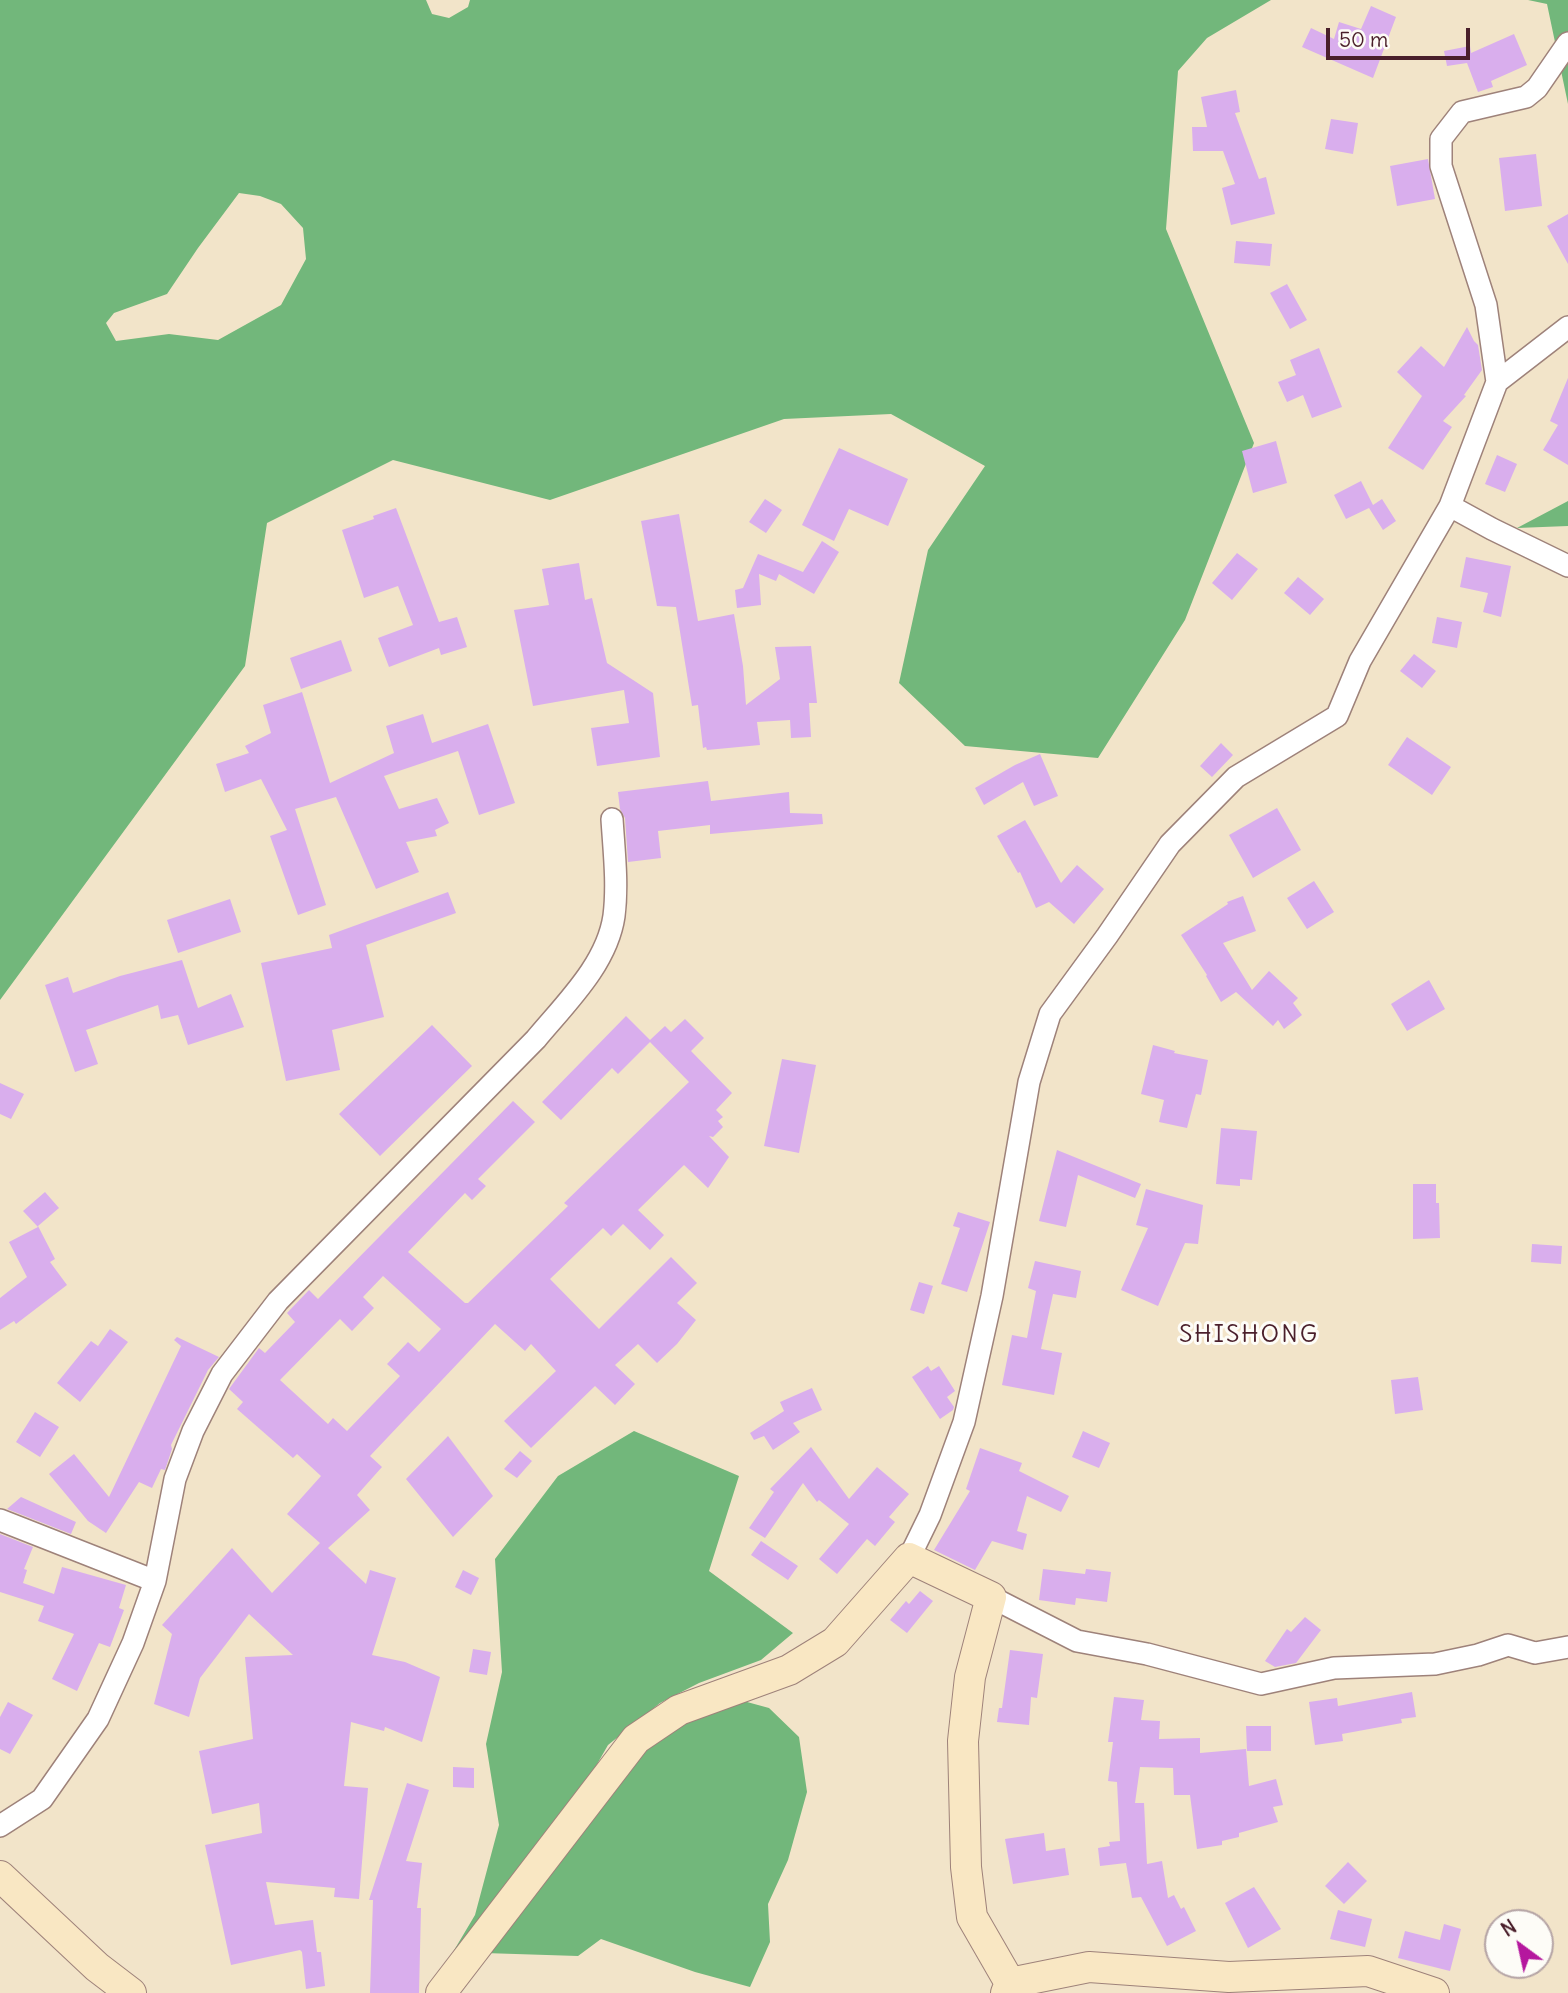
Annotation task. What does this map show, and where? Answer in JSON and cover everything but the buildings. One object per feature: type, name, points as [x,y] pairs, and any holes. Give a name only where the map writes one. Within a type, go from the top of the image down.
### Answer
[{"type":"street","points":[[441,1993],[636,1739],[679,1710],[789,1670],[835,1642],[909,1558],[930,1515],[964,1422],[992,1296],[1029,1082],[1050,1014],[1108,936],[1170,844],[1236,777],[1337,716],[1360,660],[1450,506],[1497,382],[1486,305],[1441,166],[1441,139],[1462,112],[1526,97],[1537,88],[1568,43]]},
{"type":"street","points":[[1497,382],[1568,327]]},
{"type":"street","points":[[1450,506],[1492,530],[1568,566]]},
{"type":"street","points":[[0,1826],[42,1799],[98,1719],[133,1643],[155,1581],[175,1479],[193,1431],[222,1374],[278,1301],[536,1039],[572,997],[600,957],[613,919],[616,887],[612,819]]},
{"type":"street","points":[[0,1520],[155,1581]]},
{"type":"street","points":[[909,1558],[1077,1641],[1147,1654],[1261,1684],[1334,1668],[1435,1664],[1478,1656],[1508,1645],[1535,1653],[1568,1647]]},
{"type":"street","points":[[991,1597],[970,1676],[963,1741],[966,1867],[972,1917],[1008,1988],[1089,1968],[1229,1977],[1368,1971],[1434,1993]]},
{"type":"street","points":[[0,1876],[97,1967],[131,1993]]},
{"type":"green space","points":[[0,0],[426,0],[432,14],[449,18],[468,7],[470,0],[1271,0],[1207,38],[1178,71],[1166,229],[1254,443],[1185,620],[1098,758],[965,746],[899,683],[928,550],[985,466],[891,414],[784,419],[550,500],[393,460],[267,523],[245,666],[0,1000]],"holes":[[[239,193],[260,196],[281,204],[303,228],[306,259],[281,305],[218,340],[169,334],[116,341],[106,323],[114,313],[167,294]]]},
{"type":"green space","points":[[1528,0],[1568,0],[1568,104],[1547,4]]},
{"type":"green space","points":[[1568,501],[1568,526],[1517,528]]},
{"type":"green space","points":[[634,1431],[739,1476],[709,1571],[793,1633],[761,1660],[699,1683],[660,1703],[608,1745],[596,1766],[606,1790],[649,1735],[717,1703],[747,1702],[769,1708],[799,1737],[807,1792],[788,1860],[768,1904],[770,1942],[750,1987],[695,1972],[601,1939],[578,1956],[453,1952],[475,1915],[499,1825],[486,1744],[502,1672],[495,1559],[558,1476]]},
{"type":"district","name":"SHISHONG","points":[[1249,1335]]}]
